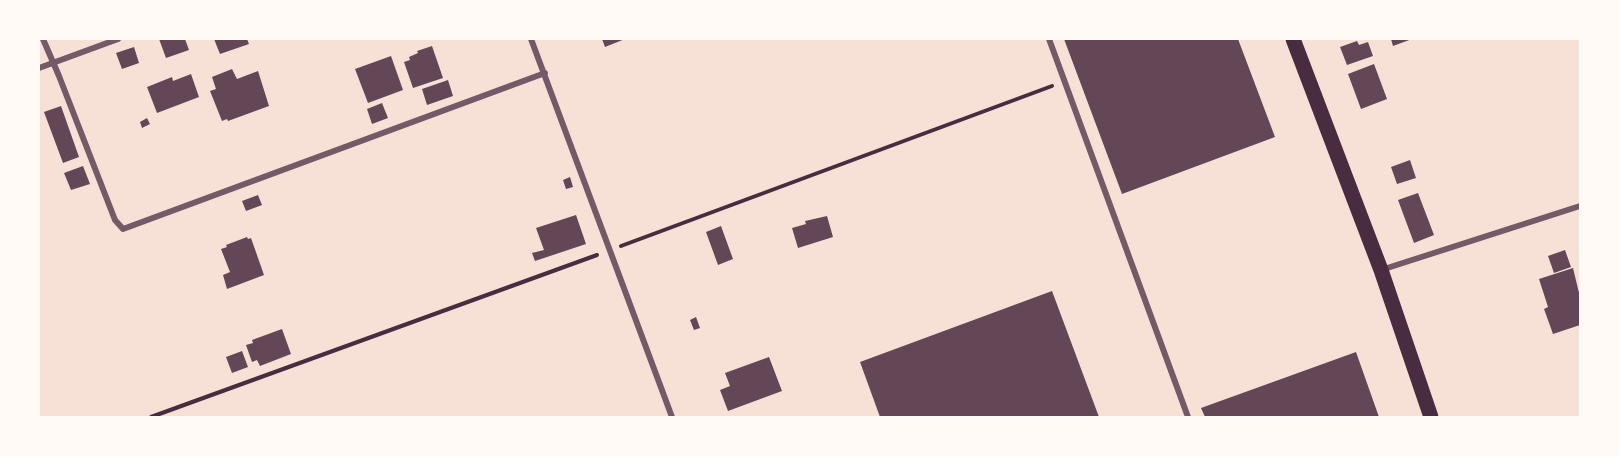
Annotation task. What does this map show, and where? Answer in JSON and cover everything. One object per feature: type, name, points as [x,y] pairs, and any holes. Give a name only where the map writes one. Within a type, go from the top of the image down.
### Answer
[{"type":"main road","points":[[1293,39],[1381,270],[1431,417]]},
{"type":"street","points":[[43,39],[115,220],[123,229],[545,73]]},
{"type":"street","points":[[39,68],[118,39]]},
{"type":"street","points":[[531,39],[672,417]]},
{"type":"street","points":[[1049,39],[1188,417]]},
{"type":"street","points":[[1381,270],[1580,206]]},
{"type":"path","points":[[151,417],[1064,81]]},
{"type":"building","points":[[159,39],[185,39],[189,50],[166,58]]},
{"type":"building","points":[[214,39],[247,39],[249,44],[220,54]]},
{"type":"building","points":[[602,39],[625,39],[605,47]]},
{"type":"building","points":[[1064,39],[1238,39],[1275,137],[1122,194]]},
{"type":"building","points":[[1391,39],[1412,39],[1393,46]]},
{"type":"building","points":[[1357,41],[1359,45],[1368,42],[1373,56],[1347,65],[1340,47]]},
{"type":"building","points":[[432,46],[443,78],[413,88],[404,62],[410,60],[409,57],[418,53],[417,51]]},
{"type":"building","points":[[134,47],[139,63],[122,69],[116,53]]},
{"type":"building","points":[[391,56],[403,90],[368,103],[355,69]]},
{"type":"building","points":[[1374,64],[1387,99],[1361,109],[1348,74]]},
{"type":"building","points":[[232,69],[237,79],[258,71],[269,106],[228,121],[227,119],[222,121],[210,91],[216,89],[212,77]]},
{"type":"building","points":[[191,74],[199,97],[157,113],[147,87],[172,77],[173,81]]},
{"type":"building","points":[[448,80],[453,96],[427,105],[422,89]]},
{"type":"building","points":[[382,103],[388,118],[372,124],[367,109]]},
{"type":"building","points":[[61,106],[79,157],[63,163],[44,112]]},
{"type":"building","points":[[147,118],[150,124],[142,128],[140,122]]},
{"type":"building","points":[[1410,160],[1416,178],[1397,184],[1391,167]]},
{"type":"building","points":[[83,166],[90,184],[71,190],[64,173]]},
{"type":"building","points":[[570,177],[573,187],[566,189],[563,180]]},
{"type":"building","points":[[1418,193],[1434,235],[1414,243],[1398,200]]},
{"type":"building","points":[[258,195],[262,205],[246,211],[242,201]]},
{"type":"building","points":[[576,215],[586,244],[535,261],[532,253],[544,250],[536,228]]},
{"type":"building","points":[[827,216],[833,237],[798,248],[792,228],[806,224],[805,221]]},
{"type":"building","points":[[721,226],[733,259],[718,265],[706,232]]},
{"type":"building","points":[[247,237],[251,238],[264,275],[227,289],[223,275],[230,272],[221,249]]},
{"type":"building","points":[[1565,250],[1571,267],[1554,273],[1548,256]]},
{"type":"building","points":[[1573,268],[1580,297],[1580,325],[1553,334],[1544,309],[1548,307],[1539,279]]},
{"type":"building","points":[[1052,291],[1099,417],[880,417],[860,362]]},
{"type":"building","points":[[696,317],[700,328],[694,330],[690,320]]},
{"type":"building","points":[[282,329],[291,354],[260,366],[257,360],[252,362],[246,345],[253,343],[252,340]]},
{"type":"building","points":[[242,351],[248,367],[232,373],[226,357]]},
{"type":"building","points":[[1356,352],[1379,417],[1205,417],[1201,408]]},
{"type":"building","points":[[769,357],[782,391],[728,411],[720,390],[730,386],[725,373]]}]
